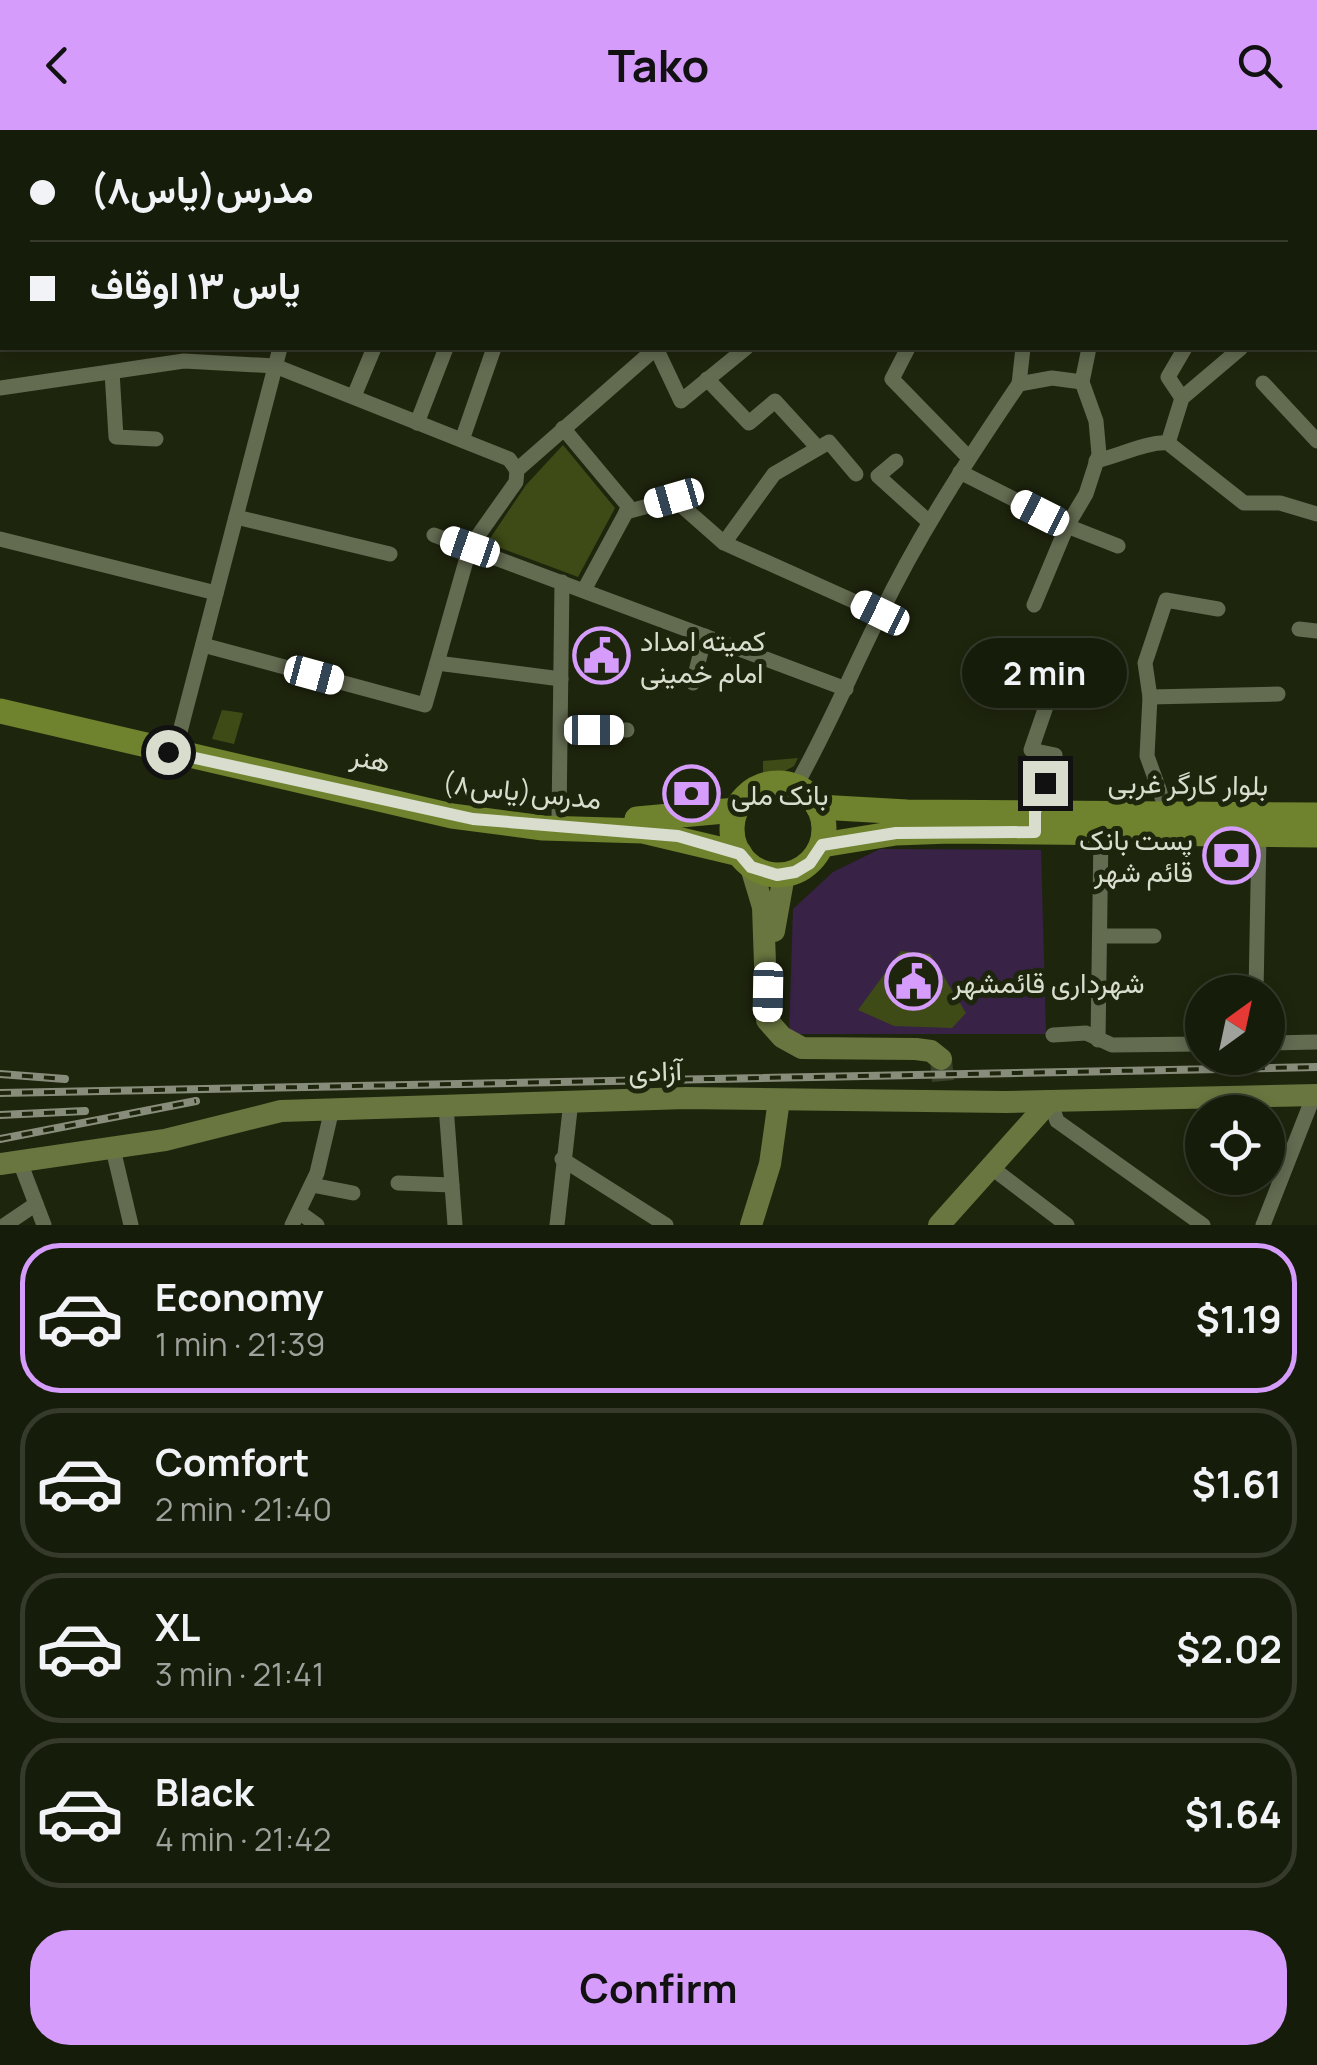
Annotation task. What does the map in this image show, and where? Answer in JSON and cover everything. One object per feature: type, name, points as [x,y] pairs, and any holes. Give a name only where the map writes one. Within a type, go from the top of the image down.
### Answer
[{"type":"main road","name":"هنر","points":[[0,703],[176,747],[450,806],[560,819],[628,820],[736,810]]},
{"type":"main road","name":"مدرس(یاس۸)","points":[[0,711],[452,816],[544,828],[678,836],[746,860]]},
{"type":"main road","points":[[768,784],[796,787],[818,806],[823,821],[822,845],[810,863],[784,875],[746,860],[732,827],[736,810],[755,790],[768,784]]},
{"type":"main road","name":"بلوار کارگر غربی","points":[[818,806],[1035,822],[1101,832],[1317,834]]},
{"type":"main road","name":"بلوار کارگر غربی","points":[[822,845],[896,833],[1035,822],[1168,814],[1317,814]]},
{"type":"street","points":[[176,747],[280,350]]},
{"type":"street","points":[[354,396],[373,350]]},
{"type":"street","points":[[417,423],[445,350]]},
{"type":"street","points":[[462,440],[493,350]]},
{"type":"street","points":[[517,470],[654,350]]},
{"type":"street","points":[[657,350],[681,401],[743,350]]},
{"type":"street","points":[[907,350],[892,380],[969,458]]},
{"type":"street","points":[[796,787],[829,731],[880,613],[929,522],[1018,384],[1023,350]]},
{"type":"street","points":[[1034,606],[1067,526],[1086,494],[1096,461],[1096,421],[1082,382],[1089,350]]},
{"type":"street","points":[[1182,398],[1168,378],[1183,350]]},
{"type":"street","points":[[1168,443],[1182,398],[1239,350]]},
{"type":"street","points":[[0,388],[112,372],[186,354],[276,366],[509,459],[517,470],[516,482],[470,547],[425,705],[203,645]]},
{"type":"street","points":[[112,372],[116,437],[156,439]]},
{"type":"street","points":[[1018,384],[1052,378],[1082,382]]},
{"type":"street","points":[[707,379],[749,422],[775,402],[818,448]]},
{"type":"street","points":[[1263,383],[1317,440]]},
{"type":"street","points":[[563,428],[628,507],[584,590]]},
{"type":"street","points":[[724,543],[774,474],[829,442],[856,474]]},
{"type":"street","points":[[1096,461],[1132,454],[1156,442],[1168,443],[1244,503],[1280,503],[1316,512]]},
{"type":"street","points":[[896,461],[878,476],[929,522]]},
{"type":"street","points":[[960,472],[1067,526],[1118,546]]},
{"type":"street","points":[[626,512],[674,498],[724,543],[880,613]]},
{"type":"street","points":[[236,517],[390,554]]},
{"type":"street","points":[[434,535],[846,689]]},
{"type":"street","points":[[0,538],[216,593]]},
{"type":"street","points":[[560,819],[562,582]]},
{"type":"street","points":[[1168,814],[1147,756],[1150,697],[1146,663],[1166,600],[1218,609]]},
{"type":"street","points":[[1300,629],[1317,631]]},
{"type":"street","points":[[693,683],[705,636]]},
{"type":"street","points":[[437,663],[562,679]]},
{"type":"street","points":[[1035,822],[1055,755],[1031,750],[1051,692]]},
{"type":"street","points":[[1150,697],[1278,694]]},
{"type":"street","points":[[561,730],[627,730]]},
{"type":"street","points":[[1098,1040],[1101,832]]},
{"type":"street","points":[[1256,975],[1259,834]]},
{"type":"street","points":[[746,860],[764,907],[767,1020],[782,1038],[802,1048],[931,1067],[956,1089],[1029,1091],[1050,1101],[1057,1120],[1203,1225]]},
{"type":"street","points":[[768,964],[784,875]]},
{"type":"street","points":[[1100,936],[1154,936]]},
{"type":"street","points":[[1052,1035],[1086,1032],[1112,1044],[1185,1044]]},
{"type":"street","points":[[1285,1043],[1317,1042]]},
{"type":"street","points":[[751,1225],[770,1164],[779,1100],[792,1092],[917,1090],[931,1067]]},
{"type":"street","points":[[1262,1225],[1315,1100]]},
{"type":"street","name":"آزادی","points":[[10,1163],[114,1149],[281,1111],[571,1101],[1315,1100]]},
{"type":"street","points":[[557,1225],[571,1101]]},
{"type":"street","points":[[938,1225],[1050,1101]]},
{"type":"street","points":[[446,1106],[455,1225]]},
{"type":"street","points":[[317,1225],[296,1219],[312,1185],[332,1109]]},
{"type":"street","points":[[114,1149],[131,1225]]},
{"type":"street","points":[[562,1159],[666,1225]]},
{"type":"street","points":[[10,1163],[36,1204],[44,1225]]},
{"type":"street","points":[[992,1168],[1067,1225]]},
{"type":"street","points":[[398,1183],[452,1185]]},
{"type":"street","points":[[312,1185],[354,1194]]},
{"type":"street","points":[[5,1225],[36,1204]]},
{"type":"shaded area","points":[[880,849],[1041,850],[1046,1034],[789,1034],[793,909],[833,872]]},
{"type":"building","points":[[563,445],[615,508],[578,577],[487,543],[526,485]]},
{"type":"building","points":[[222,710],[243,713],[234,744],[212,739]]},
{"type":"building","points":[[798,758],[794,766],[763,783],[763,761]]},
{"type":"building","name":"شهرداری قائمشهر","points":[[901,951],[930,954],[966,1013],[952,1028],[894,1026],[858,1010]]},
{"type":"tunnel","points":[[941,1059],[943,1081]]},
{"type":"railway","points":[[0,1093],[1317,1067]]},
{"type":"railway","points":[[0,1074],[65,1079]]},
{"type":"railway","points":[[0,1139],[196,1101]]},
{"type":"railway","points":[[0,1115],[85,1111]]},
{"type":"place","name":"کمیته امداد امام خمینی","points":[[601,656]]},
{"type":"place","name":"بانک ملی","points":[[692,794]]},
{"type":"place","name":"پست بانک قائم شهر","points":[[1232,855]]},
{"type":"place","name":"شهرداری قائمشهر","points":[[913,982]]},
{"type":"route","points":[[168,752],[336,792],[494,823],[678,836],[740,854],[751,867],[777,875],[795,872],[810,863],[822,845],[896,833],[1035,832],[1035,812],[1045,783]]}]
